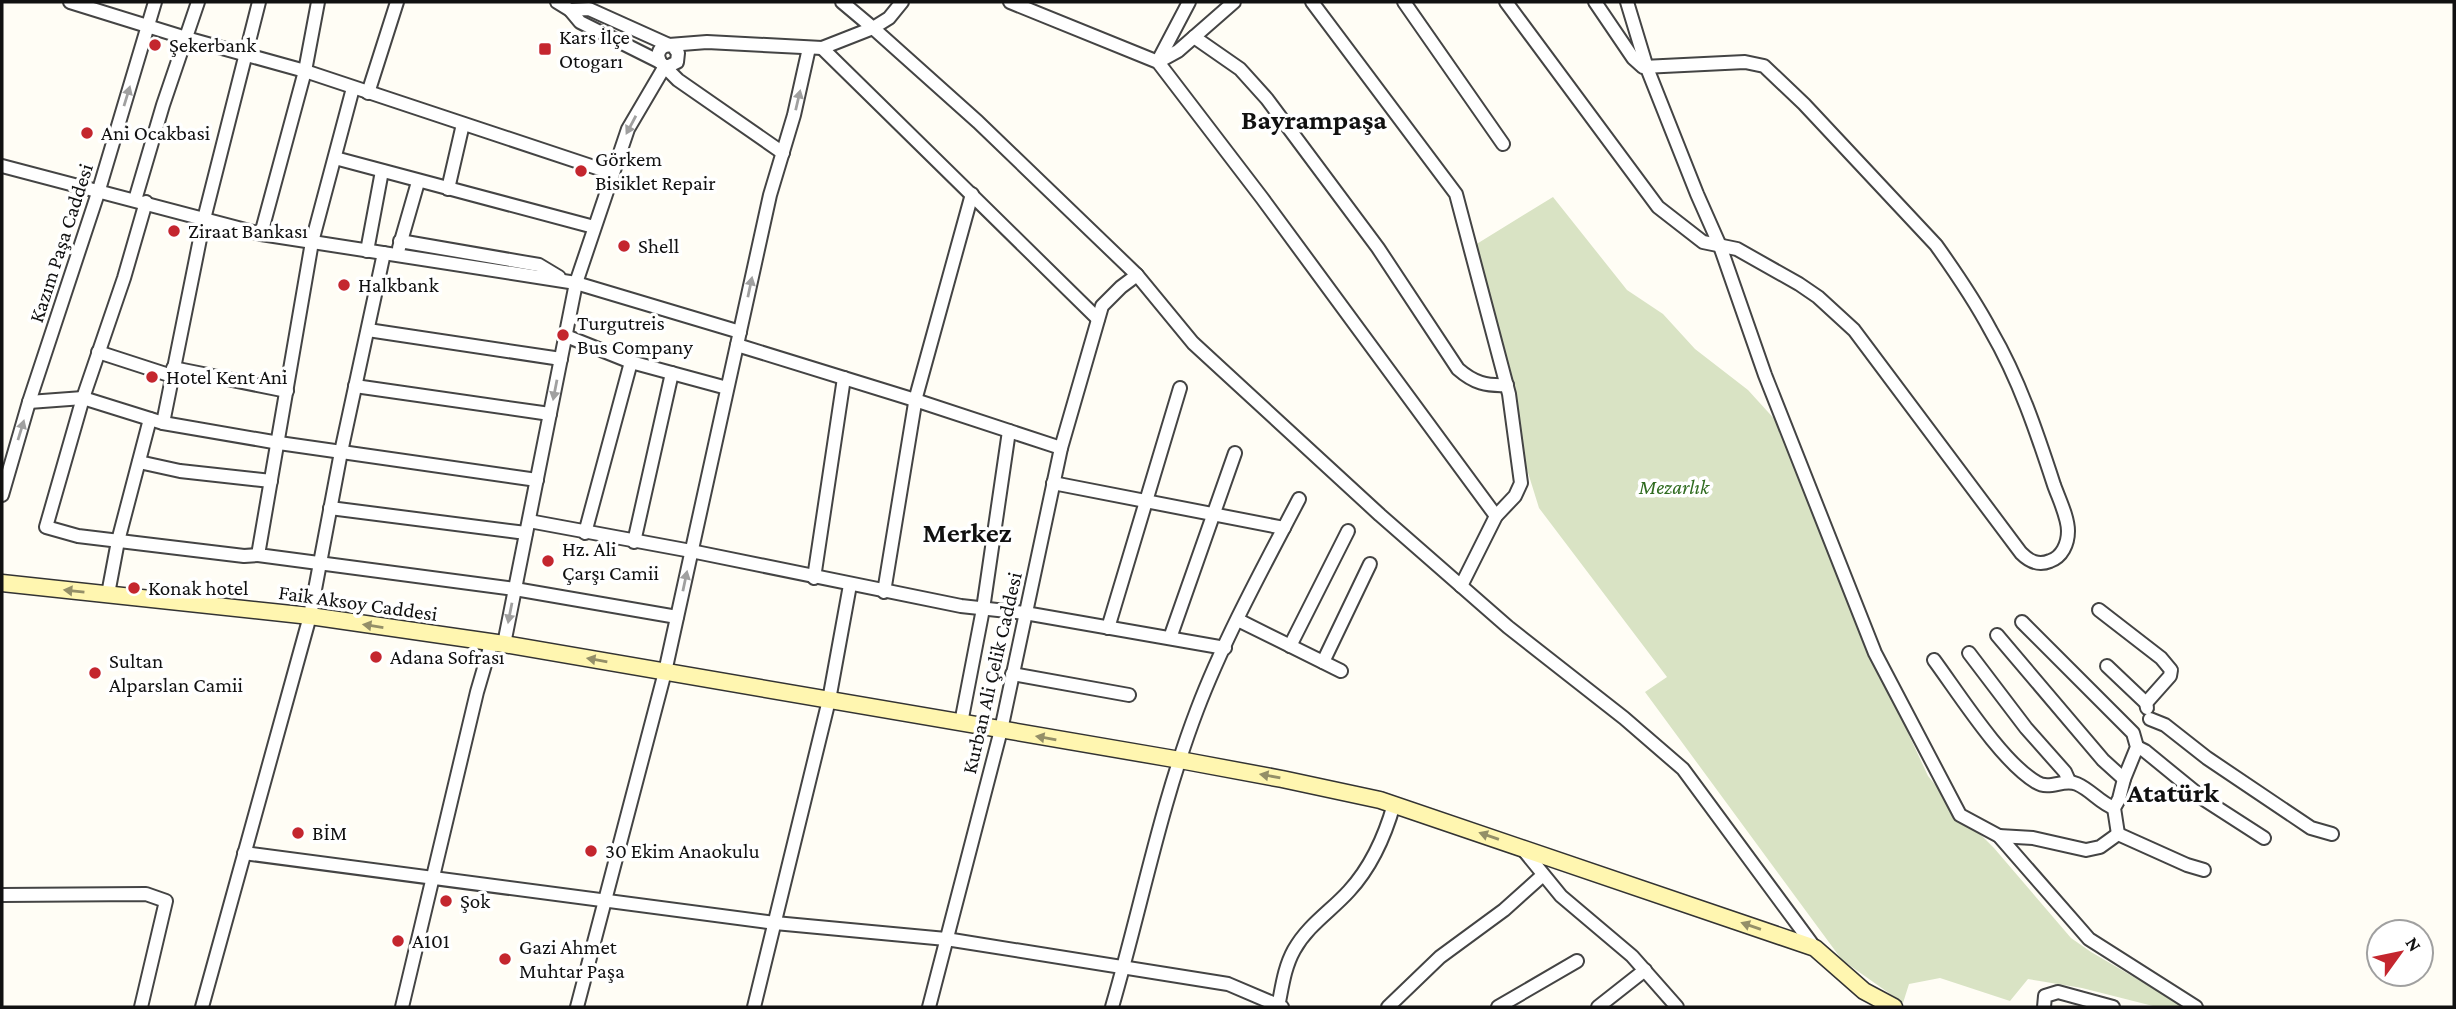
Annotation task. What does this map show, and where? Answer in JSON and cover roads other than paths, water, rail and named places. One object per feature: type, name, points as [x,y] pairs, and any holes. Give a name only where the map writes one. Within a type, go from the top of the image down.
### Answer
[{"type":"main road","name":"Faik Aksoy Caddesi","points":[[2,583],[310,616],[498,644],[1282,779],[1394,804],[1815,948]]},
{"type":"main road","points":[[1815,948],[1864,991],[1894,1007]]},
{"type":"street","points":[[70,2],[305,71],[612,173]]},
{"type":"street","name":"Kazım Paşa Caddesi","points":[[2,495],[29,402],[98,193],[155,2]]},
{"type":"street","points":[[198,2],[140,201],[124,278],[83,398],[46,527],[78,536],[244,556],[258,555],[515,589],[677,617]]},
{"type":"street","points":[[108,594],[118,541],[139,462],[173,372],[204,219],[259,2]]},
{"type":"street","points":[[261,234],[305,71],[318,2]]},
{"type":"street","points":[[368,93],[397,2]]},
{"type":"street","points":[[557,2],[570,10],[580,22],[662,64],[678,80],[783,153]]},
{"type":"street","points":[[842,2],[978,122],[1137,275],[1192,343],[1508,628],[1624,718],[1683,769],[1815,948]]},
{"type":"street","points":[[669,45],[706,41],[816,48],[873,29],[889,18],[902,2]]},
{"type":"street","points":[[1010,2],[1158,62],[1262,198],[1496,516]]},
{"type":"street","points":[[1158,62],[1189,2]]},
{"type":"street","points":[[1158,62],[1178,51],[1234,2]]},
{"type":"street","points":[[1312,2],[1456,194],[1507,385],[1521,483],[1515,496],[1496,516],[1461,586]]},
{"type":"street","points":[[1404,2],[1503,144]]},
{"type":"street","points":[[1506,2],[1591,115],[1646,194],[1670,218],[1703,242],[1737,249],[1799,284],[1837,314],[1870,350],[2021,554],[2029,561],[2038,563],[2053,560],[2060,555],[2066,545],[2068,528],[2008,361],[1955,271],[1936,245],[1804,104],[1764,66],[1745,62],[1647,68],[1633,58],[1595,2]]},
{"type":"street","points":[[1628,2],[1647,68],[1720,246],[1761,364],[1875,653],[1960,815],[1999,836],[2089,939],[2196,1007]]},
{"type":"street","points":[[570,10],[589,9],[676,49],[679,57],[674,65],[662,64]]},
{"type":"street","points":[[1194,37],[1240,69],[1260,90],[1378,248],[1458,369],[1486,386],[1507,385]]},
{"type":"street","points":[[577,1007],[664,672],[770,195],[816,48]]},
{"type":"street","points":[[816,48],[1100,313],[1121,287],[1137,275]]},
{"type":"street","points":[[402,1007],[477,692],[498,644],[515,589],[566,337],[571,282],[594,227],[628,129],[662,64]]},
{"type":"street","points":[[258,555],[312,242],[353,88]]},
{"type":"street","points":[[448,189],[463,124]]},
{"type":"street","points":[[335,158],[594,227]]},
{"type":"street","points":[[2,166],[261,234],[571,282],[740,332]]},
{"type":"street","points":[[367,251],[382,171]]},
{"type":"street","points":[[202,1007],[310,616],[341,452],[368,330],[390,254],[400,241],[418,181]]},
{"type":"street","points":[[884,592],[915,400],[972,194]]},
{"type":"street","points":[[400,241],[539,265],[571,282]]},
{"type":"street","name":"Kurban Ali Çelik Caddesi","points":[[929,1007],[1000,730],[1061,448],[1100,313]]},
{"type":"street","points":[[368,330],[561,359]]},
{"type":"street","points":[[566,337],[631,362],[727,388]]},
{"type":"street","points":[[737,345],[1061,448]]},
{"type":"street","points":[[98,352],[173,372],[287,391]]},
{"type":"street","points":[[585,533],[631,362]]},
{"type":"street","points":[[634,542],[672,373]]},
{"type":"street","points":[[814,578],[844,378]]},
{"type":"street","points":[[355,386],[550,414]]},
{"type":"street","points":[[1108,628],[1144,500],[1180,388]]},
{"type":"street","points":[[29,402],[83,398],[156,421],[279,443],[537,480]]},
{"type":"street","points":[[961,723],[983,609],[1009,431]]},
{"type":"street","points":[[1170,638],[1234,453]]},
{"type":"street","points":[[139,462],[180,471],[271,481]]},
{"type":"street","points":[[1053,483],[1284,528]]},
{"type":"street","points":[[1112,1007],[1160,823],[1197,709],[1299,499]]},
{"type":"street","points":[[330,508],[585,533],[691,551],[884,592],[983,609],[1026,613],[1225,648]]},
{"type":"street","points":[[1290,646],[1348,531]]},
{"type":"street","points":[[1324,662],[1370,564]]},
{"type":"street","points":[[754,1007],[828,700],[850,585]]},
{"type":"street","points":[[2099,610],[2161,658],[2171,670],[2170,676],[2146,703]]},
{"type":"street","points":[[1238,620],[1341,671]]},
{"type":"street","points":[[2022,622],[2133,733],[2137,747],[2114,808],[2118,834]]},
{"type":"street","points":[[1997,635],[2103,760],[2124,779]]},
{"type":"street","points":[[1969,653],[2026,728],[2065,772],[2069,781]]},
{"type":"street","points":[[1934,660],[2007,757],[2037,783],[2050,786],[2069,781],[2082,786],[2107,806],[2114,808]]},
{"type":"street","points":[[2107,666],[2146,703],[2150,719]]},
{"type":"street","points":[[1013,674],[1129,695]]},
{"type":"street","points":[[2133,733],[2150,719]]},
{"type":"street","points":[[2150,719],[2165,725],[2207,758],[2311,828],[2332,834]]},
{"type":"street","points":[[2137,747],[2146,751],[2205,800],[2264,838]]},
{"type":"street","points":[[244,853],[775,923],[946,939],[1228,984],[1279,1007],[1282,980],[1295,948],[1311,926],[1350,890],[1361,876],[1385,835],[1394,804]]},
{"type":"street","points":[[1999,836],[2033,838],[2086,850],[2100,847],[2118,834]]},
{"type":"street","points":[[2118,834],[2204,870]]},
{"type":"street","points":[[1520,847],[1560,896],[1632,956],[1677,1007]]},
{"type":"street","points":[[1388,1007],[1440,957],[1504,910],[1543,875]]},
{"type":"street","points":[[2,895],[146,894],[166,901],[141,1007]]},
{"type":"street","points":[[1498,1007],[1577,961]]},
{"type":"street","points":[[1598,1007],[1645,970]]},
{"type":"street","points":[[2044,1007],[2045,996],[2058,992],[2113,1007]]},
{"type":"place","name":"Şekerbank","points":[[155,45]]},
{"type":"place","name":"Kars İlçe Otogarı","points":[[545,49]]},
{"type":"place","name":"Ani Ocakbasi","points":[[87,133]]},
{"type":"place","name":"Görkem Bisiklet Repair","points":[[581,171]]},
{"type":"place","name":"Ziraat Bankası","points":[[174,231]]},
{"type":"place","name":"Shell","points":[[624,246]]},
{"type":"place","name":"Halkbank","points":[[344,285]]},
{"type":"place","name":"Turgutreis Bus Company","points":[[563,335]]},
{"type":"place","name":"Hotel Kent Ani","points":[[152,377]]},
{"type":"place","name":"Hz. Ali Çarşı Camii","points":[[548,561]]},
{"type":"place","name":"Konak hotel","points":[[134,588]]},
{"type":"place","name":"Adana Sofrası","points":[[376,657]]},
{"type":"place","name":"Sultan Alparslan Camii","points":[[95,673]]},
{"type":"place","name":"BİM","points":[[298,833]]},
{"type":"place","name":"30 Ekim Anaokulu","points":[[591,851]]},
{"type":"place","name":"Şok","points":[[446,901]]},
{"type":"place","name":"A101","points":[[398,941]]},
{"type":"place","name":"Gazi Ahmet Muhtar Paşa","points":[[505,959]]},
{"type":"district","name":"Bayrampaşa","points":[[1314,119]]},
{"type":"district","name":"Merkez","points":[[967,532]]},
{"type":"district","name":"Atatürk","points":[[2173,792]]},
{"type":"park label","name":"Mezarlık","points":[[1674,487]]}]
